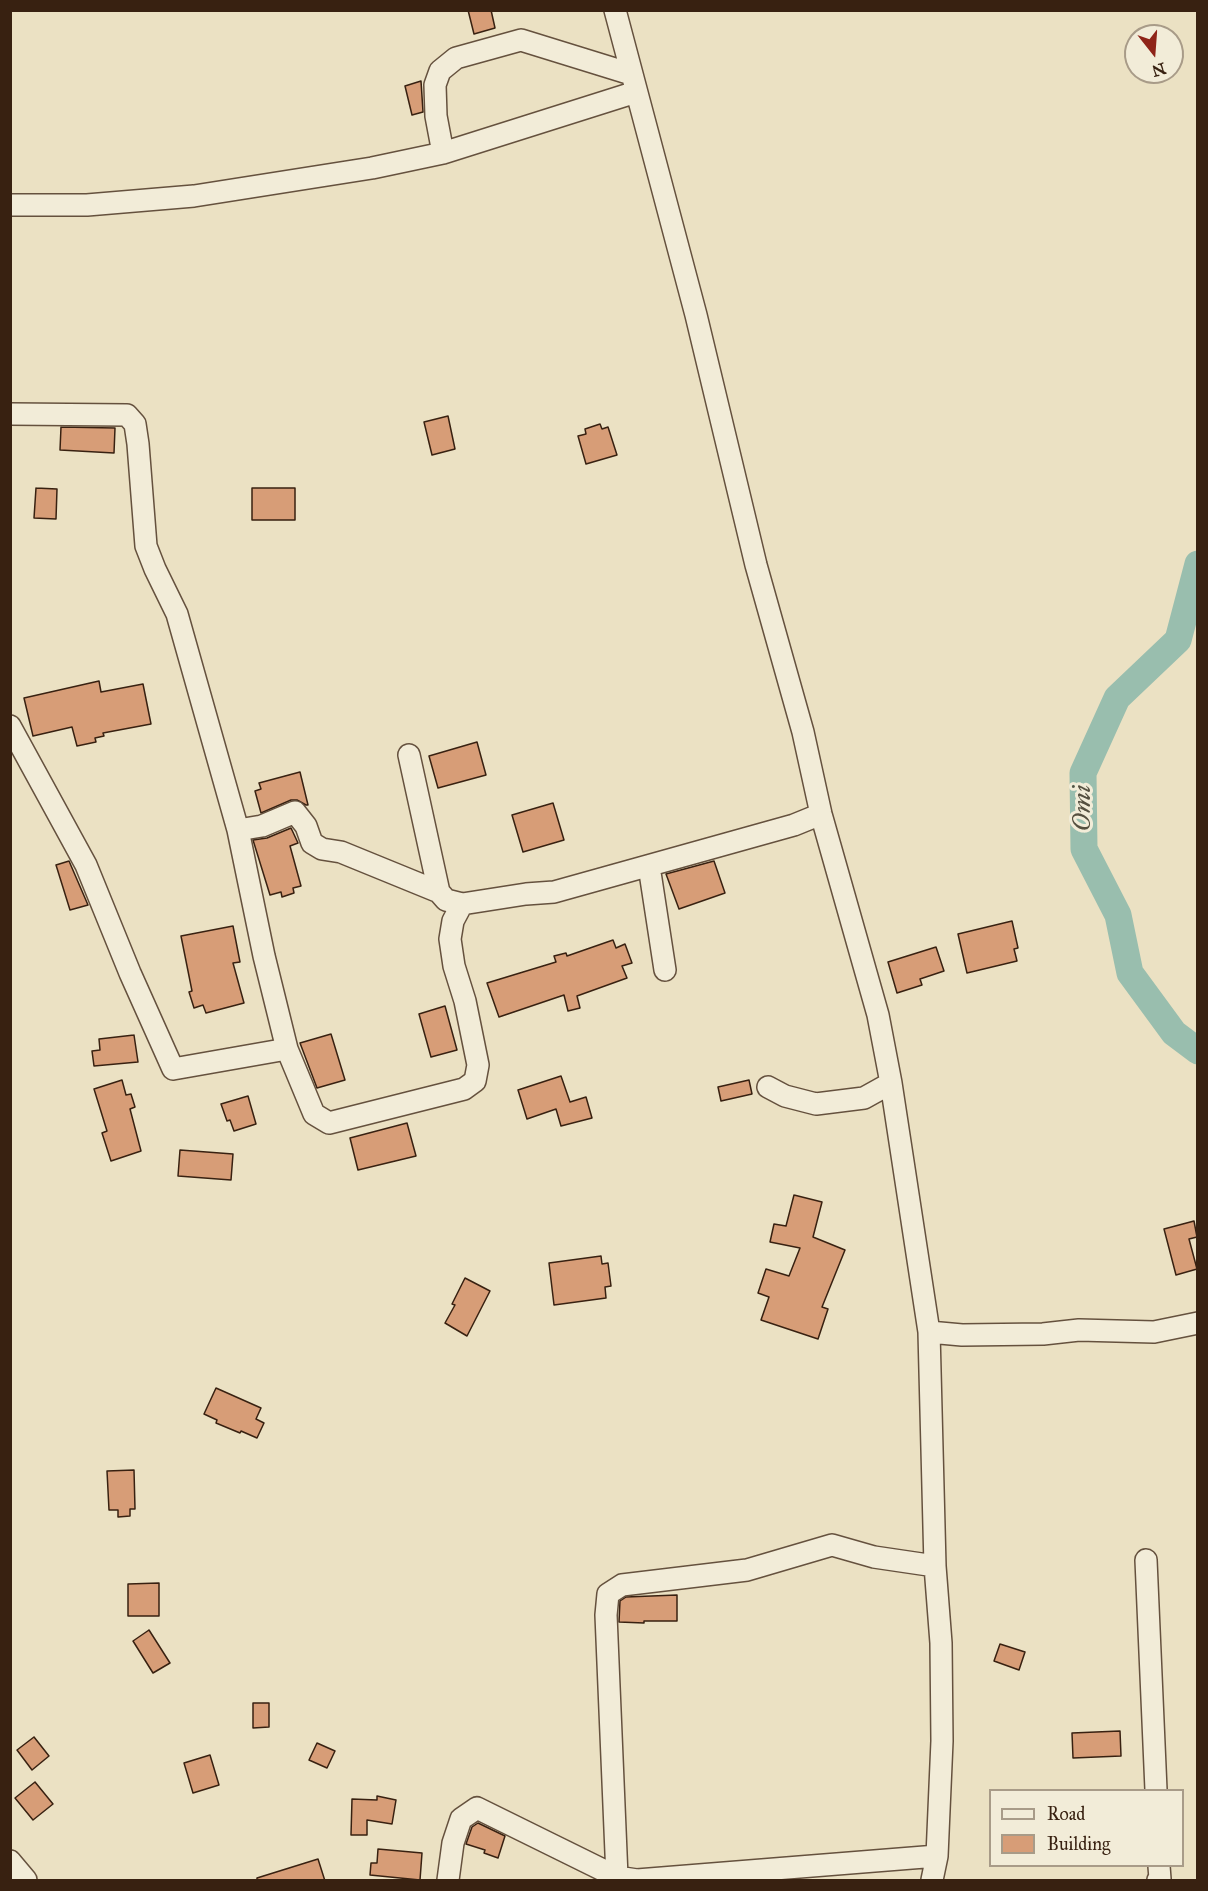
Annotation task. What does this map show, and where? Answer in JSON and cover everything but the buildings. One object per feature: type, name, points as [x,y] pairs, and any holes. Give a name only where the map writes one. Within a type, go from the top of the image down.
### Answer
[{"type":"street","points":[[615,10],[696,315],[756,565],[803,732],[821,814],[878,1015],[891,1083],[928,1332],[935,1566],[941,1643],[942,1741],[937,1856],[932,1881]]},
{"type":"street","points":[[443,153],[436,117],[435,85],[440,71],[456,58],[521,40],[634,83]]},
{"type":"street","points":[[10,205],[87,205],[194,196],[372,168],[443,153],[634,83]]},
{"type":"street","points":[[10,414],[127,415],[135,424],[146,546],[177,614],[238,830],[264,956],[287,1049],[314,1114],[329,1123],[464,1089],[475,1081],[478,1065],[465,1001],[454,966],[450,939],[453,921],[462,904]]},
{"type":"street","points":[[10,726],[86,865],[130,973],[173,1069],[287,1049]]},
{"type":"street","points":[[409,755],[439,892]]},
{"type":"street","points":[[238,830],[262,826],[295,812],[306,826],[312,843],[322,849],[341,852],[439,892],[446,900],[462,904],[554,892],[794,825],[821,814]]},
{"type":"street","points":[[649,866],[665,970]]},
{"type":"street","points":[[768,1087],[785,1096],[816,1104],[864,1098],[891,1083]]},
{"type":"street","points":[[928,1332],[962,1335],[1043,1334],[1079,1330],[1154,1332],[1197,1323]]},
{"type":"street","points":[[617,1877],[606,1615],[609,1594],[622,1585],[747,1570],[832,1545],[874,1557],[935,1566]]},
{"type":"street","points":[[1146,1560],[1156,1789]]},
{"type":"street","points":[[448,1881],[453,1843],[461,1819],[477,1808],[617,1877],[637,1880],[937,1856]]},
{"type":"street","points":[[10,1861],[26,1881]]},
{"type":"waterway","name":"Omi","points":[[1198,564],[1178,640],[1117,698],[1083,773],[1084,849],[1118,915],[1130,973],[1174,1033],[1198,1051]]}]
